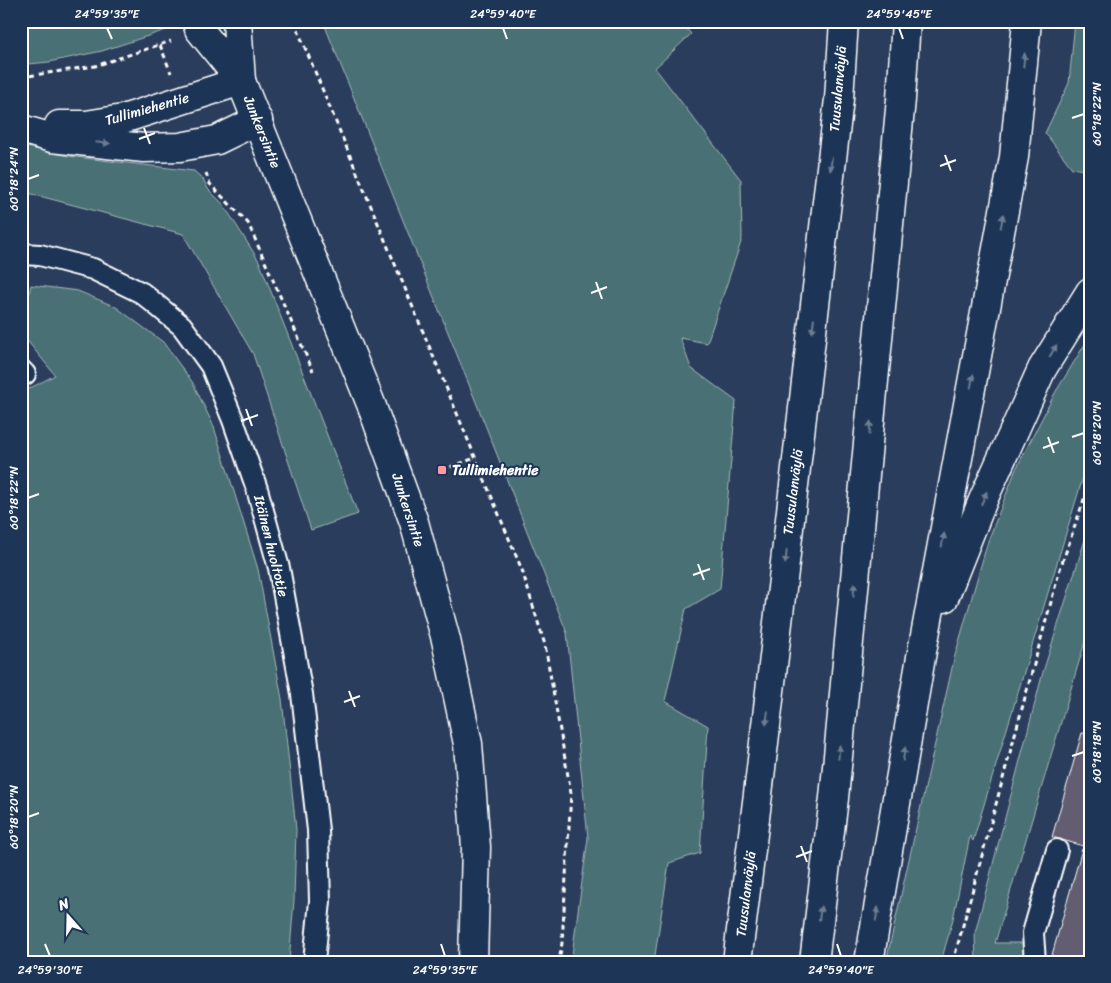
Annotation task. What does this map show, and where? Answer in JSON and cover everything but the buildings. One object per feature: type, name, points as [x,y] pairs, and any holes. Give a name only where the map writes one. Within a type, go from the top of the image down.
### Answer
[{"type":"main road","name":"Junkersintie","points":[[237,21],[241,81]]},
{"type":"main road","points":[[831,21],[839,99]]},
{"type":"main road","name":"Tuusulanväylä","points":[[737,962],[839,99],[844,21]]},
{"type":"main road","points":[[814,962],[834,798],[901,99],[906,21]]},
{"type":"main road","points":[[868,962],[921,657],[1014,157],[1027,21]]},
{"type":"main road","name":"Junkersintie","points":[[198,25],[241,81],[258,120],[368,395],[414,522],[446,640],[468,744],[476,847],[473,962]]},
{"type":"main road","name":"Tullimiehentie","points":[[21,127],[86,124],[123,119],[241,81]]},
{"type":"main road","name":"Tullimiehentie","points":[[21,127],[52,138],[144,148],[180,147],[217,140],[258,120]]},
{"type":"main road","points":[[921,657],[983,500],[1042,369],[1090,292]]},
{"type":"lane","name":"Itäinen huoltotie","points":[[21,254],[40,256],[93,268],[142,293],[182,326],[211,366],[233,420],[257,489],[279,568],[302,694],[318,830],[320,901],[314,962]]},
{"type":"lane","points":[[1035,962],[1033,933],[1057,850]]},
{"type":"path","points":[[294,21],[522,570],[545,645],[569,784],[570,803],[559,962]]},
{"type":"path","points":[[21,77],[95,66],[160,45],[198,25]]},
{"type":"path","points":[[160,45],[181,100]]},
{"type":"path","points":[[197,145],[210,184],[248,223],[313,371]]},
{"type":"path","points":[[442,470],[475,458]]},
{"type":"path","points":[[953,962],[1060,569],[1090,482]]},
{"type":"green space","points":[[21,21],[179,21],[173,22],[169,29],[102,51],[49,62],[29,64],[21,60]]},
{"type":"green space","points":[[323,21],[680,21],[691,34],[655,68],[741,180],[742,239],[707,343],[680,338],[691,368],[736,401],[720,589],[686,609],[665,701],[708,726],[700,853],[669,863],[654,962],[571,962],[588,838],[567,633]]},
{"type":"green space","points":[[1075,21],[1090,21],[1090,171],[1072,168],[1045,133],[1069,83]]},
{"type":"green space","points":[[21,145],[68,156],[194,171],[203,179],[208,189],[223,204],[259,261],[358,514],[311,530],[253,354],[183,234],[28,193],[21,189]]},
{"type":"green space","points":[[31,285],[78,291],[116,307],[163,342],[193,383],[214,427],[258,569],[282,699],[296,829],[294,900],[289,962],[21,962],[21,393],[55,375],[21,333]]},
{"type":"green space","points":[[1090,336],[1090,454],[973,841],[970,836],[953,919],[941,962],[886,962],[954,659],[988,541],[1016,469],[1055,393]]},
{"type":"green space","points":[[1090,524],[1090,625],[995,943],[1022,943],[1026,962],[976,962],[975,933],[1043,672]]},
{"type":"place","name":"Tullimiehentie","points":[[442,470]]}]
